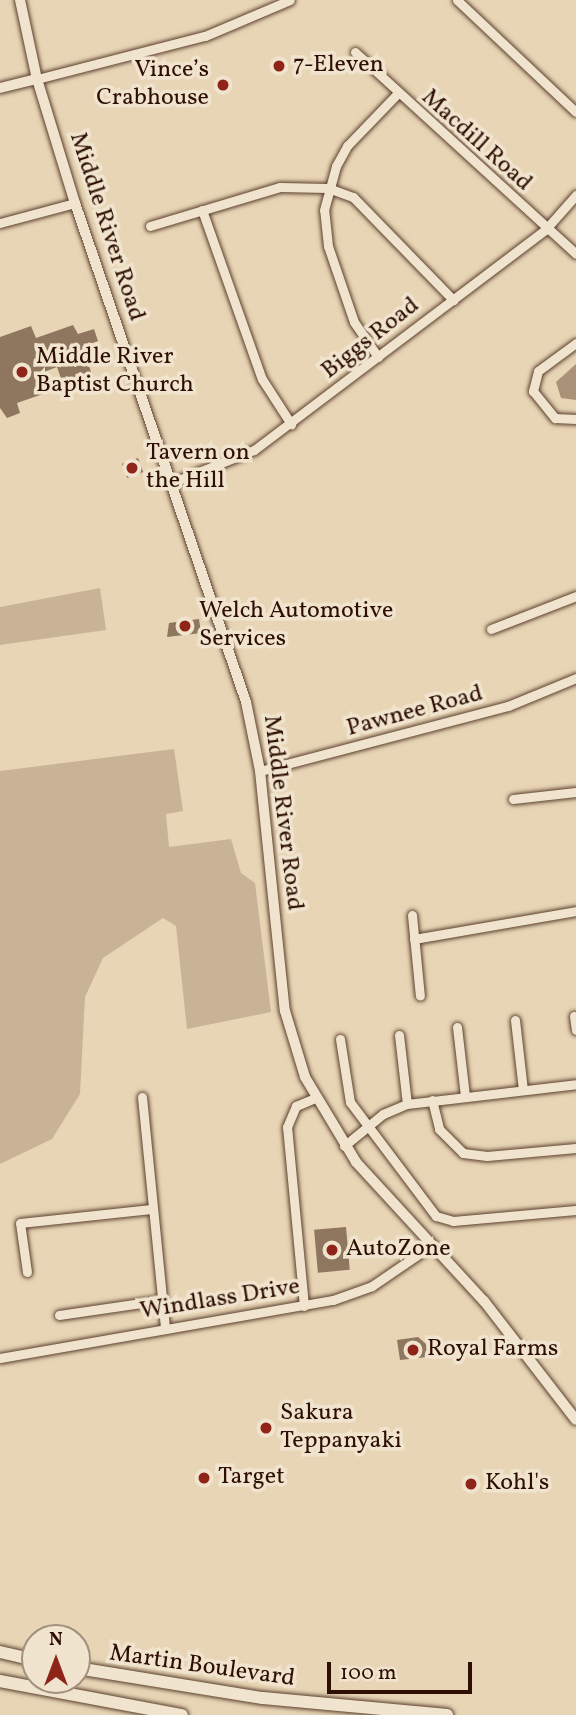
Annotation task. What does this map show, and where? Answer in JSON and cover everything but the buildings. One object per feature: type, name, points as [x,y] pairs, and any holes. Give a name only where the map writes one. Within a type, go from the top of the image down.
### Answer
[{"type":"main road","points":[[0,1652],[21,1657]]},
{"type":"main road","name":"Martin Boulevard","points":[[91,1670],[263,1698],[447,1715]]},
{"type":"main road","name":"Martin Boulevard","points":[[0,1681],[183,1715]]},
{"type":"street","name":"Middle River Road","points":[[20,0],[37,79],[75,203],[238,673],[260,771],[285,1011],[315,1098],[344,1146],[509,1332],[576,1420]]},
{"type":"street","points":[[0,88],[205,36],[290,0]]},
{"type":"street","points":[[457,0],[576,112]]},
{"type":"street","name":"Macdill Road","points":[[355,52],[545,230],[576,254]]},
{"type":"street","points":[[378,357],[354,322],[328,246],[328,188],[347,146],[397,94]]},
{"type":"street","points":[[150,226],[280,187],[328,188],[353,197],[420,260],[453,300]]},
{"type":"street","name":"Biggs Road","points":[[171,484],[237,460],[291,424],[545,230],[576,195]]},
{"type":"street","points":[[0,223],[75,203]]},
{"type":"street","points":[[202,210],[262,379],[291,424]]},
{"type":"street","points":[[576,343],[538,370],[533,391],[555,418],[576,419]]},
{"type":"street","points":[[491,629],[576,596]]},
{"type":"street","name":"Pawnee Road","points":[[260,771],[508,706],[576,678]]},
{"type":"street","points":[[513,799],[576,792]]},
{"type":"street","points":[[414,939],[576,911]]},
{"type":"street","points":[[412,915],[420,996]]},
{"type":"street","points":[[574,1016],[576,1030]]},
{"type":"street","points":[[515,1020],[523,1090]]},
{"type":"street","points":[[457,1027],[465,1096]]},
{"type":"street","points":[[399,1035],[407,1104]]},
{"type":"street","points":[[340,1039],[348,1096],[367,1127],[440,1219],[576,1210]]},
{"type":"street","points":[[344,1146],[367,1127],[407,1104],[576,1084]]},
{"type":"street","points":[[142,1097],[165,1329]]},
{"type":"street","points":[[304,1306],[287,1127],[296,1106],[315,1098]]},
{"type":"street","points":[[432,1100],[439,1129],[463,1153],[487,1156],[576,1148]]},
{"type":"street","points":[[27,1272],[20,1223],[151,1209]]},
{"type":"street","name":"Windlass Drive","points":[[0,1358],[304,1306],[372,1286],[432,1245]]},
{"type":"street","points":[[59,1315],[162,1300]]},
{"type":"street","name":"Middle River Road","points":[[562,1404],[576,1432]]},
{"type":"shaded area","points":[[576,364],[576,400],[561,398],[556,382]]},
{"type":"shaded area","points":[[100,588],[106,630],[0,645],[0,607]]},
{"type":"shaded area","points":[[174,749],[183,811],[166,814],[169,847],[231,839],[241,873],[255,883],[271,1012],[187,1029],[176,926],[163,918],[103,958],[85,997],[80,1094],[52,1139],[0,1164],[0,771]]},
{"type":"place","name":"7-Eleven","points":[[279,66]]},
{"type":"place","name":"Vince’s Crabhouse","points":[[223,85]]},
{"type":"place","name":"Middle River Baptist Church","points":[[22,372]]},
{"type":"place","name":"Tavern on the Hill","points":[[132,468]]},
{"type":"place","name":"Welch Automotive Services","points":[[185,626]]},
{"type":"place","name":"AutoZone","points":[[332,1250]]},
{"type":"place","name":"Royal Farms","points":[[413,1350]]},
{"type":"place","name":"Sakura Teppanyaki","points":[[266,1428]]},
{"type":"place","name":"Target","points":[[204,1478]]},
{"type":"place","name":"Kohl's","points":[[471,1484]]}]
